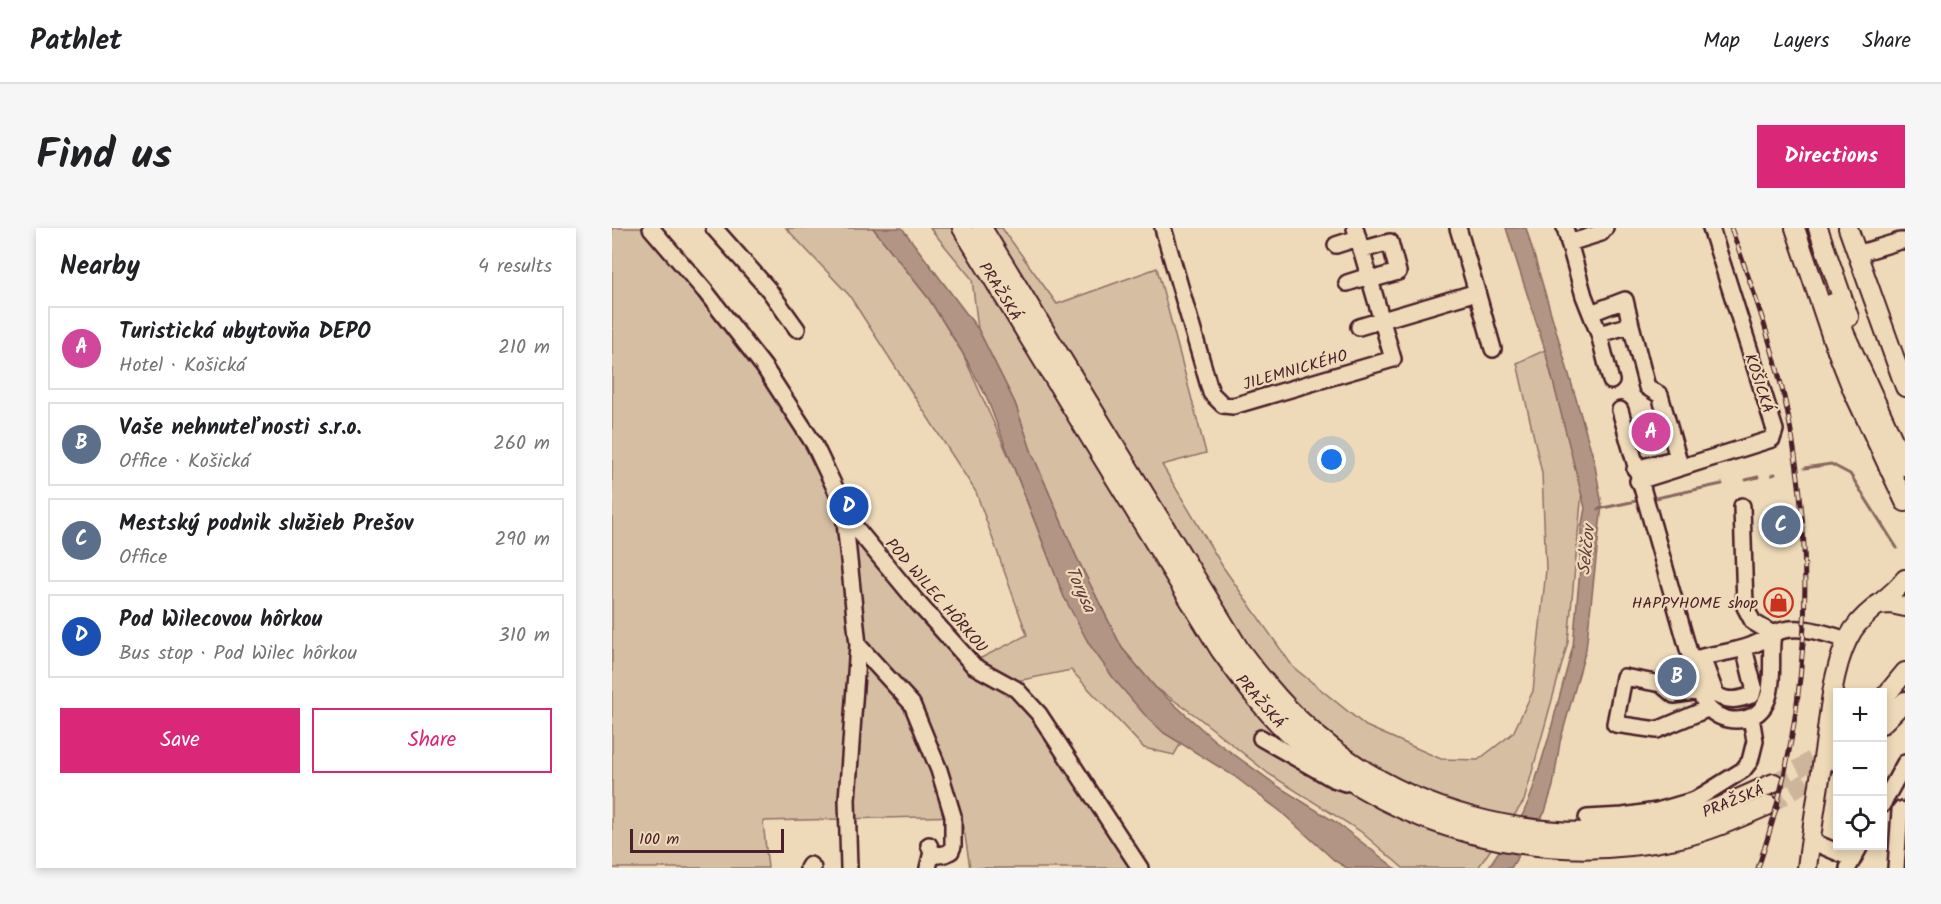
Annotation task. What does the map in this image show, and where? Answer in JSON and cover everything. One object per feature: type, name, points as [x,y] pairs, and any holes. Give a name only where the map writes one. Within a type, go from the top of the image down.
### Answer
[{"type":"main road","name":"PRAŽSKÁ","points":[[962,228],[1045,347]]},
{"type":"main road","name":"PRAŽSKÁ","points":[[982,228],[1045,347],[1103,443],[1240,650],[1284,704],[1349,760],[1378,778],[1471,827],[1510,826],[1572,832],[1635,829],[1674,822],[1710,811],[1774,783]]},
{"type":"main road","points":[[1795,228],[1832,339],[1904,499]]},
{"type":"main road","points":[[1806,228],[1845,334],[1902,453]]},
{"type":"main road","points":[[1818,228],[1855,333],[1902,453]]},
{"type":"main road","points":[[1848,228],[1905,387]]},
{"type":"main road","name":"PRAŽSKÁ","points":[[1103,443],[1195,612],[1241,680],[1287,732],[1311,753],[1358,786],[1403,810],[1471,827],[1534,847],[1563,849],[1625,847],[1678,839],[1716,827],[1769,805]]},
{"type":"main road","points":[[1809,859],[1832,702],[1847,640],[1859,622],[1896,591],[1905,579]]},
{"type":"main road","points":[[1877,605],[1891,604],[1905,607]]},
{"type":"main road","points":[[1887,694],[1905,672]]},
{"type":"main road","points":[[1887,719],[1905,701]]},
{"type":"street","name":"POD WILEC HÔRKOU","points":[[651,228],[705,291],[764,368],[814,444],[856,528],[974,666],[1016,689],[1039,714],[1140,868]]},
{"type":"street","points":[[714,228],[769,290],[797,329]]},
{"type":"street","name":"JILEMNICKÉHO","points":[[1163,228],[1211,393],[1223,405],[1233,406],[1393,359],[1358,239]]},
{"type":"street","points":[[1458,228],[1493,349]]},
{"type":"street","points":[[1605,228],[1601,233],[1567,235],[1584,296],[1599,334],[1611,381]]},
{"type":"street","name":"KOŠICKÁ","points":[[1640,487],[1772,439],[1775,430],[1711,228]]},
{"type":"street","points":[[1857,254],[1901,237]]},
{"type":"street","points":[[1336,245],[1358,239],[1390,242],[1393,252],[1398,272],[1347,283]]},
{"type":"street","points":[[1359,327],[1477,292]]},
{"type":"street","points":[[1591,313],[1624,296],[1647,387],[1660,395],[1678,458],[1640,487]]},
{"type":"street","points":[[1599,334],[1631,325]]},
{"type":"street","points":[[1045,347],[1051,388],[1075,426],[1103,443]]},
{"type":"street","points":[[1620,410],[1640,487],[1707,709],[1728,719],[1743,720],[1764,707],[1769,695],[1773,634]]},
{"type":"street","points":[[1743,506],[1745,607],[1753,622],[1773,634]]},
{"type":"street","name":"POD WILEC HÔRKOU","points":[[844,507],[858,645],[847,800],[849,868]]},
{"type":"street","points":[[1744,648],[1759,645],[1782,630],[1804,629],[1847,640]]},
{"type":"street","points":[[858,645],[912,704],[939,770],[952,816],[953,846],[951,851],[938,855],[930,849],[928,868]]},
{"type":"street","points":[[1700,691],[1674,695],[1661,684],[1624,677],[1615,724],[1657,730],[1707,709]]},
{"type":"street","points":[[1587,818],[1623,816],[1695,800],[1743,770],[1750,761],[1755,741],[1750,717]]},
{"type":"street","points":[[1261,738],[1333,779],[1358,786]]},
{"type":"street","points":[[1887,796],[1905,765]]},
{"type":"street","points":[[1896,868],[1900,810],[1905,811]]},
{"type":"street","points":[[1809,859],[1854,857]]},
{"type":"street","points":[[808,868],[810,866],[813,868]]},
{"type":"shaded area","points":[[612,228],[652,228],[759,348],[835,472],[863,548],[891,583],[973,662],[1027,635],[976,492],[849,295],[786,228],[873,228],[929,299],[962,352],[1013,466],[1064,597],[1164,733],[1181,743],[1174,755],[1144,748],[1071,670],[1012,682],[1135,868],[970,868],[962,816],[763,821],[768,868],[612,868]]},
{"type":"shaded area","points":[[930,228],[1002,228],[1057,304],[1157,268],[1206,453],[1162,465],[1223,567],[1293,667],[1366,726],[1441,759],[1478,760],[1513,733],[1533,691],[1546,570],[1542,473],[1517,363],[1545,350],[1582,491],[1568,642],[1524,801],[1478,868],[1403,868],[1360,831],[1269,774],[1199,718],[1155,687],[1122,648],[1076,556],[1032,453],[1015,403],[978,329],[972,279]]},
{"type":"water","name":"Torysa","points":[[873,228],[902,228],[978,329],[1015,403],[1032,453],[1076,556],[1122,648],[1155,687],[1214,740],[1279,787],[1337,823],[1395,868],[1347,868],[1335,861],[1280,811],[1234,776],[1164,733],[1114,679],[1089,644],[1064,597],[986,396],[929,299]]},
{"type":"water","name":"Sekčov","points":[[1506,228],[1526,228],[1594,460],[1602,505],[1586,649],[1560,742],[1553,786],[1545,812],[1511,868],[1488,868],[1523,814],[1548,740],[1573,646],[1581,529],[1585,508],[1545,350]]},
{"type":"waterway","points":[[1805,468],[1831,464],[1850,474],[1897,548]]},
{"type":"waterway","points":[[1746,480],[1758,477]]},
{"type":"waterway","points":[[1651,499],[1722,484]]},
{"type":"waterway","points":[[1598,509],[1641,500]]},
{"type":"tunnel","points":[[1774,783],[1837,742]]},
{"type":"tunnel","points":[[1769,805],[1831,766]]},
{"type":"railway","points":[[1731,228],[1763,320],[1783,391],[1797,472],[1803,529],[1805,586],[1803,643],[1797,700],[1788,757],[1775,813],[1758,868]]},
{"type":"place","name":"Turistická ubytovňa DEPO","points":[[1651,432]]},
{"type":"place","name":"Pod Wilecovou hôrkou","points":[[849,506]]},
{"type":"place","name":"Mestský podnik služieb Prešov","points":[[1781,525]]},
{"type":"place","name":"HAPPYHOME shop","points":[[1779,602]]},
{"type":"place","name":"Vaše nehnuteľnosti s.r.o.","points":[[1677,677]]}]
